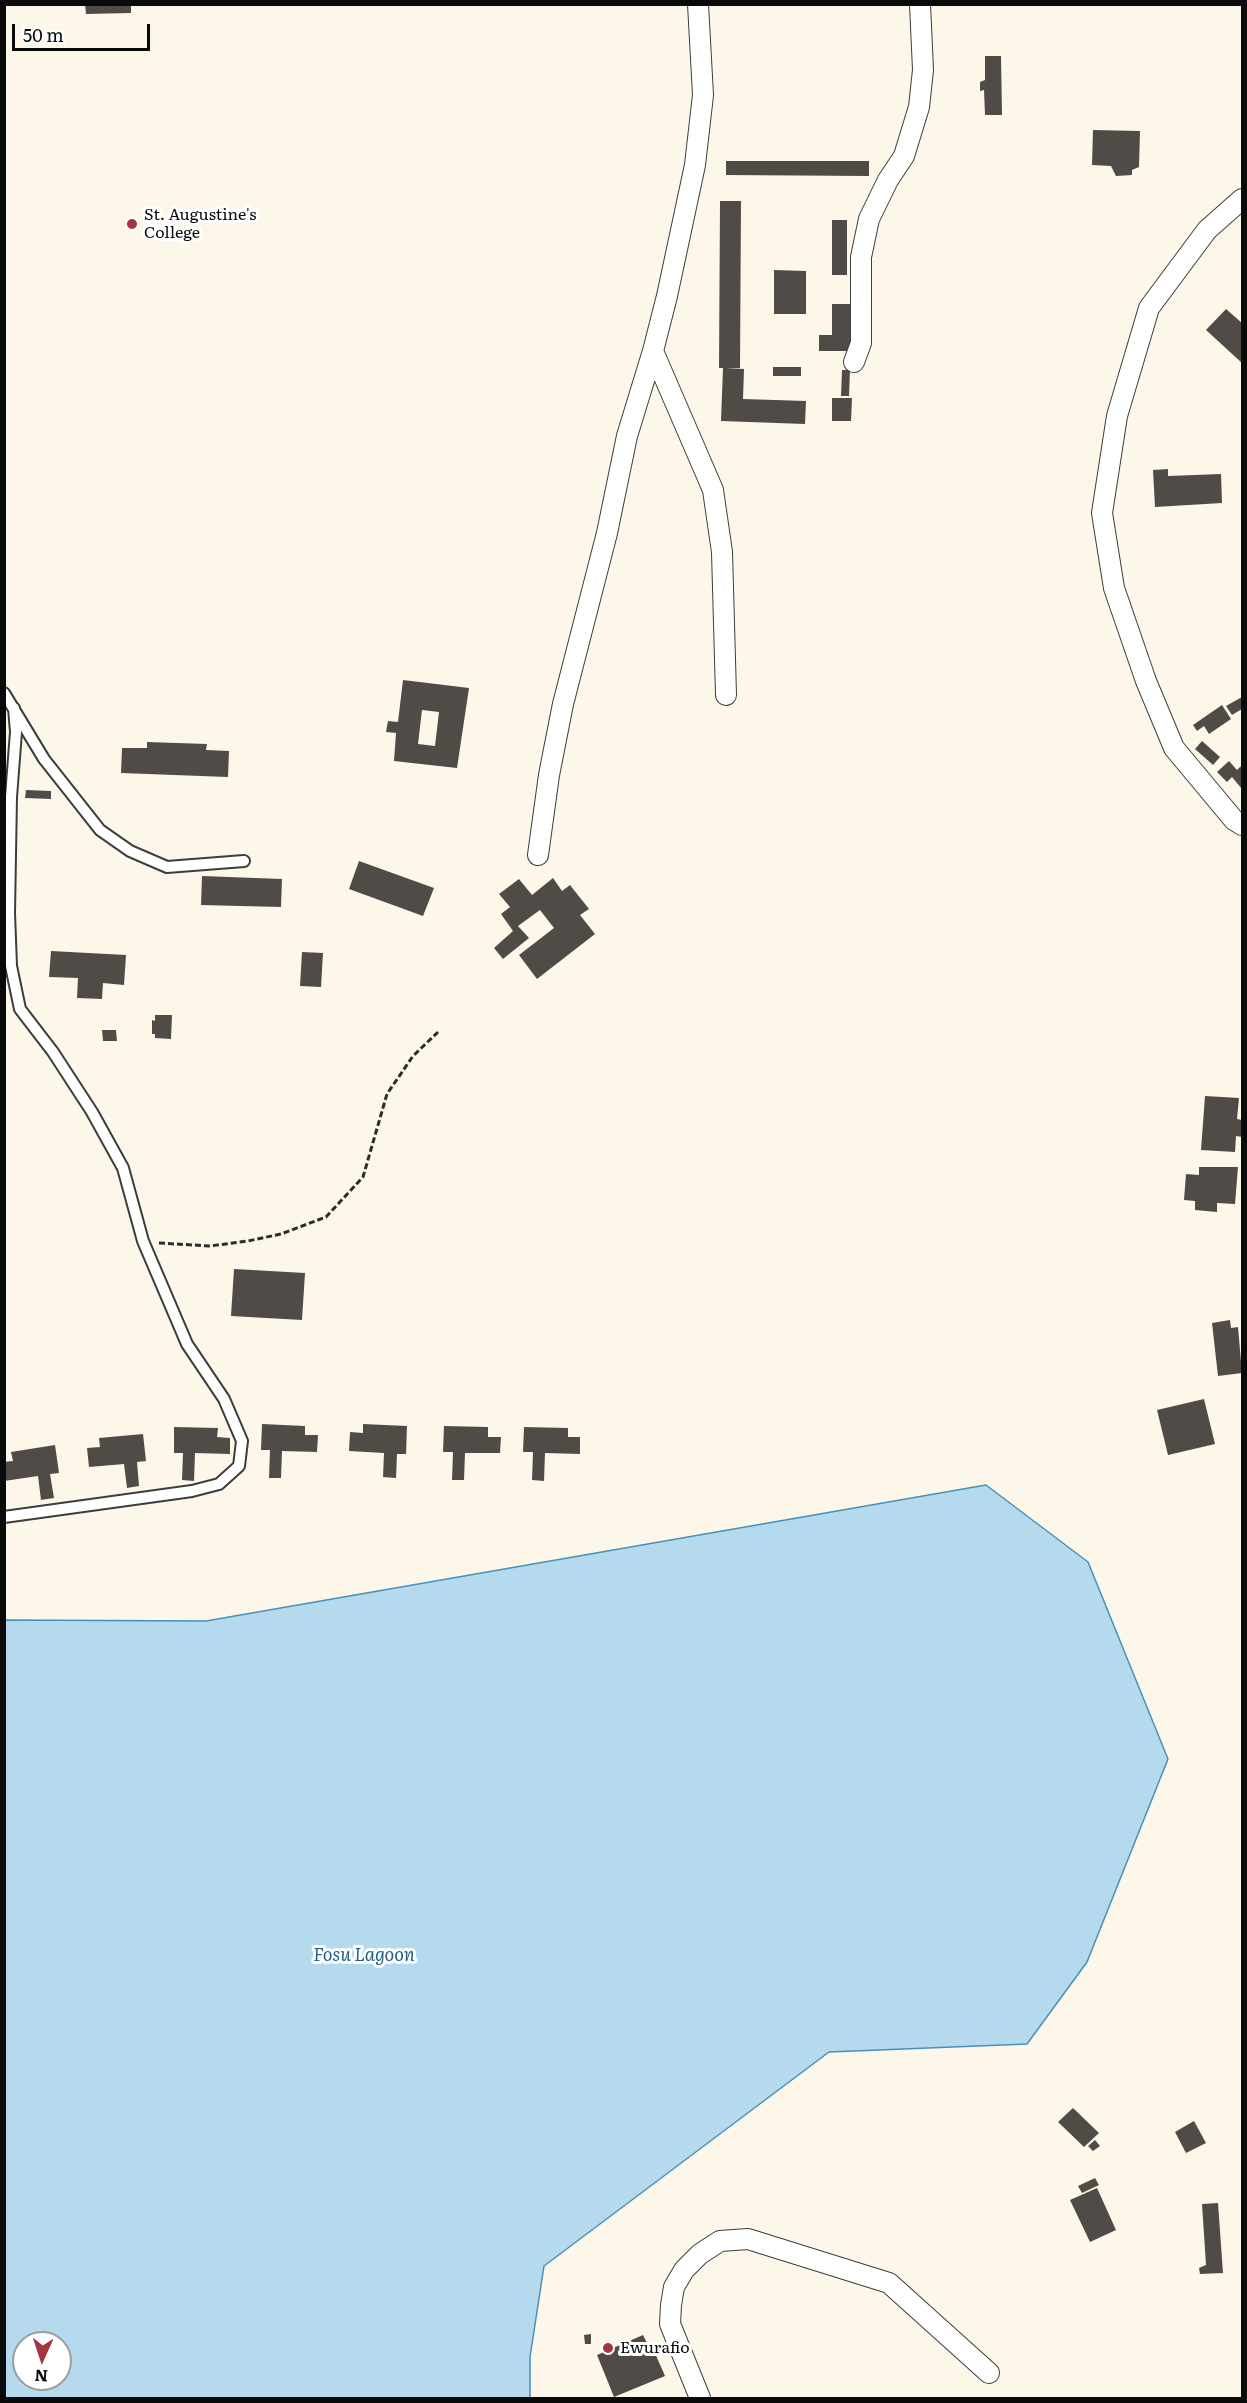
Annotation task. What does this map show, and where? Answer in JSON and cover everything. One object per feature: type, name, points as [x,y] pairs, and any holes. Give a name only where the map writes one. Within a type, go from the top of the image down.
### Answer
[{"type":"street","points":[[538,855],[549,775],[563,704],[607,533],[627,436],[653,351],[695,165],[703,95],[698,4]]},
{"type":"street","points":[[854,362],[861,344],[861,257],[869,219],[888,180],[904,156],[920,107],[923,70],[920,4]]},
{"type":"street","points":[[1242,199],[1207,230],[1149,308],[1117,416],[1102,513],[1114,588],[1146,681],[1174,748],[1234,820],[1242,825]]},
{"type":"street","points":[[653,351],[713,490],[722,552],[726,695]]},
{"type":"street","points":[[700,2398],[670,2324],[671,2305],[674,2287],[684,2270],[700,2254],[720,2241],[748,2239],[889,2283],[989,2373]]},
{"type":"lane","points":[[4,693],[44,759],[100,830],[130,851],[167,867],[244,861]]},
{"type":"lane","points":[[4,1516],[192,1491],[219,1484],[239,1466],[242,1441],[224,1399],[187,1344],[142,1241],[123,1168],[92,1112],[53,1052],[20,1009],[11,966],[9,913],[10,776],[16,732],[14,708]]},
{"type":"path","points":[[142,1241],[210,1246],[281,1234],[326,1217],[363,1177],[387,1094],[413,1056],[438,1032]]},
{"type":"water","name":"Fosu Lagoon","points":[[986,1485],[1088,1562],[1168,1759],[1087,1962],[1027,2044],[829,2052],[544,2266],[530,2357],[530,2398],[5,2398],[5,1620],[206,1621]]},
{"type":"building","points":[[85,4],[131,4],[131,13],[86,14]]},
{"type":"building","points":[[985,56],[1001,56],[1002,115],[985,115],[984,90],[980,91],[980,82],[985,80]]},
{"type":"building","points":[[1093,130],[1140,131],[1139,167],[1132,170],[1132,175],[1116,176],[1111,166],[1092,165]]},
{"type":"building","points":[[726,161],[869,161],[869,176],[726,175]]},
{"type":"building","points":[[720,201],[741,201],[740,368],[726,368],[744,369],[743,399],[806,401],[805,424],[721,421],[723,368],[719,368]]},
{"type":"building","points":[[832,220],[847,220],[847,275],[832,275]]},
{"type":"building","points":[[774,270],[806,271],[806,314],[774,314]]},
{"type":"building","points":[[832,304],[851,304],[851,351],[819,351],[819,335],[832,335]]},
{"type":"building","points":[[1226,309],[1242,323],[1242,363],[1206,330]]},
{"type":"building","points":[[773,367],[801,367],[801,376],[773,376]]},
{"type":"building","points":[[842,370],[850,370],[849,396],[841,396]]},
{"type":"building","points":[[832,398],[852,398],[851,421],[832,421]]},
{"type":"building","points":[[1168,469],[1168,476],[1221,474],[1222,503],[1155,507],[1153,470]]},
{"type":"building","points":[[403,680],[469,688],[457,768],[394,761],[396,733],[386,732],[388,721],[398,722]],"holes":[[[422,710],[439,712],[435,746],[418,744]]]},
{"type":"building","points":[[1242,697],[1242,709],[1232,715],[1226,706]]},
{"type":"building","points":[[1222,705],[1231,719],[1209,734],[1204,726],[1197,731],[1193,725]]},
{"type":"building","points":[[1202,741],[1220,757],[1213,765],[1195,749]]},
{"type":"building","points":[[147,742],[207,744],[206,750],[229,751],[228,777],[121,773],[122,748],[147,748]]},
{"type":"building","points":[[1229,761],[1237,770],[1242,765],[1242,789],[1232,777],[1227,782],[1217,772]]},
{"type":"building","points":[[26,790],[51,791],[51,799],[25,798]]},
{"type":"building","points":[[359,861],[434,888],[423,916],[349,889]]},
{"type":"building","points":[[202,876],[282,879],[281,907],[201,905]]},
{"type":"building","points":[[553,878],[562,891],[570,885],[589,909],[580,915],[595,934],[537,979],[519,955],[554,928],[540,910],[518,926],[529,938],[503,959],[494,948],[513,931],[501,914],[510,907],[499,894],[519,879],[532,895]]},
{"type":"building","points":[[51,951],[126,955],[124,985],[103,983],[102,999],[77,998],[78,978],[49,977]]},
{"type":"building","points":[[302,952],[323,953],[321,987],[300,986]]},
{"type":"building","points":[[155,1015],[172,1015],[171,1039],[155,1038],[155,1034],[152,1034],[152,1020],[155,1021]]},
{"type":"building","points":[[102,1030],[116,1030],[117,1041],[103,1041]]},
{"type":"building","points":[[1205,1096],[1239,1098],[1237,1119],[1242,1120],[1242,1137],[1236,1136],[1235,1152],[1201,1150]]},
{"type":"building","points":[[1199,1167],[1238,1167],[1235,1204],[1217,1203],[1217,1212],[1195,1210],[1195,1201],[1184,1200],[1186,1174],[1199,1175]]},
{"type":"building","points":[[234,1269],[305,1273],[302,1320],[231,1316]]},
{"type":"building","points":[[1230,1320],[1231,1328],[1238,1327],[1242,1373],[1218,1376],[1212,1323]]},
{"type":"building","points":[[1204,1399],[1215,1444],[1168,1455],[1157,1410]]},
{"type":"building","points":[[262,1424],[305,1426],[305,1435],[318,1435],[317,1452],[282,1451],[281,1478],[269,1478],[270,1450],[261,1450]]},
{"type":"building","points":[[363,1424],[407,1426],[406,1454],[397,1454],[396,1478],[383,1477],[384,1453],[349,1451],[350,1432],[363,1433]]},
{"type":"building","points":[[444,1426],[488,1427],[488,1437],[501,1437],[500,1453],[465,1453],[464,1480],[452,1480],[453,1452],[443,1452]]},
{"type":"building","points":[[174,1427],[218,1428],[217,1437],[230,1438],[230,1454],[195,1453],[194,1481],[182,1480],[183,1453],[174,1453]]},
{"type":"building","points":[[524,1427],[568,1428],[568,1437],[580,1437],[580,1454],[545,1453],[544,1481],[532,1480],[533,1452],[523,1452]]},
{"type":"building","points":[[143,1434],[146,1461],[137,1462],[139,1486],[127,1488],[124,1464],[89,1467],[87,1448],[100,1447],[99,1438]]},
{"type":"building","points":[[55,1445],[59,1473],[50,1474],[54,1498],[41,1500],[38,1476],[4,1481],[4,1462],[13,1461],[11,1452]]},
{"type":"building","points":[[1073,2108],[1099,2133],[1084,2147],[1058,2122]]},
{"type":"building","points":[[1194,2121],[1206,2143],[1186,2153],[1175,2132]]},
{"type":"building","points":[[1095,2140],[1100,2146],[1093,2151],[1088,2146]]},
{"type":"building","points":[[1095,2178],[1099,2185],[1082,2193],[1078,2186]]},
{"type":"building","points":[[1097,2188],[1116,2230],[1090,2242],[1070,2200]]},
{"type":"building","points":[[1218,2203],[1223,2273],[1200,2274],[1199,2268],[1206,2265],[1202,2204]]},
{"type":"building","points":[[591,2334],[591,2344],[585,2344],[584,2335]]},
{"type":"building","points":[[643,2335],[648,2345],[651,2344],[665,2376],[614,2397],[597,2355]]},
{"type":"place","name":"St. Augustine's College","points":[[132,224]]},
{"type":"place","name":"Ewurafio","points":[[608,2348]]}]
